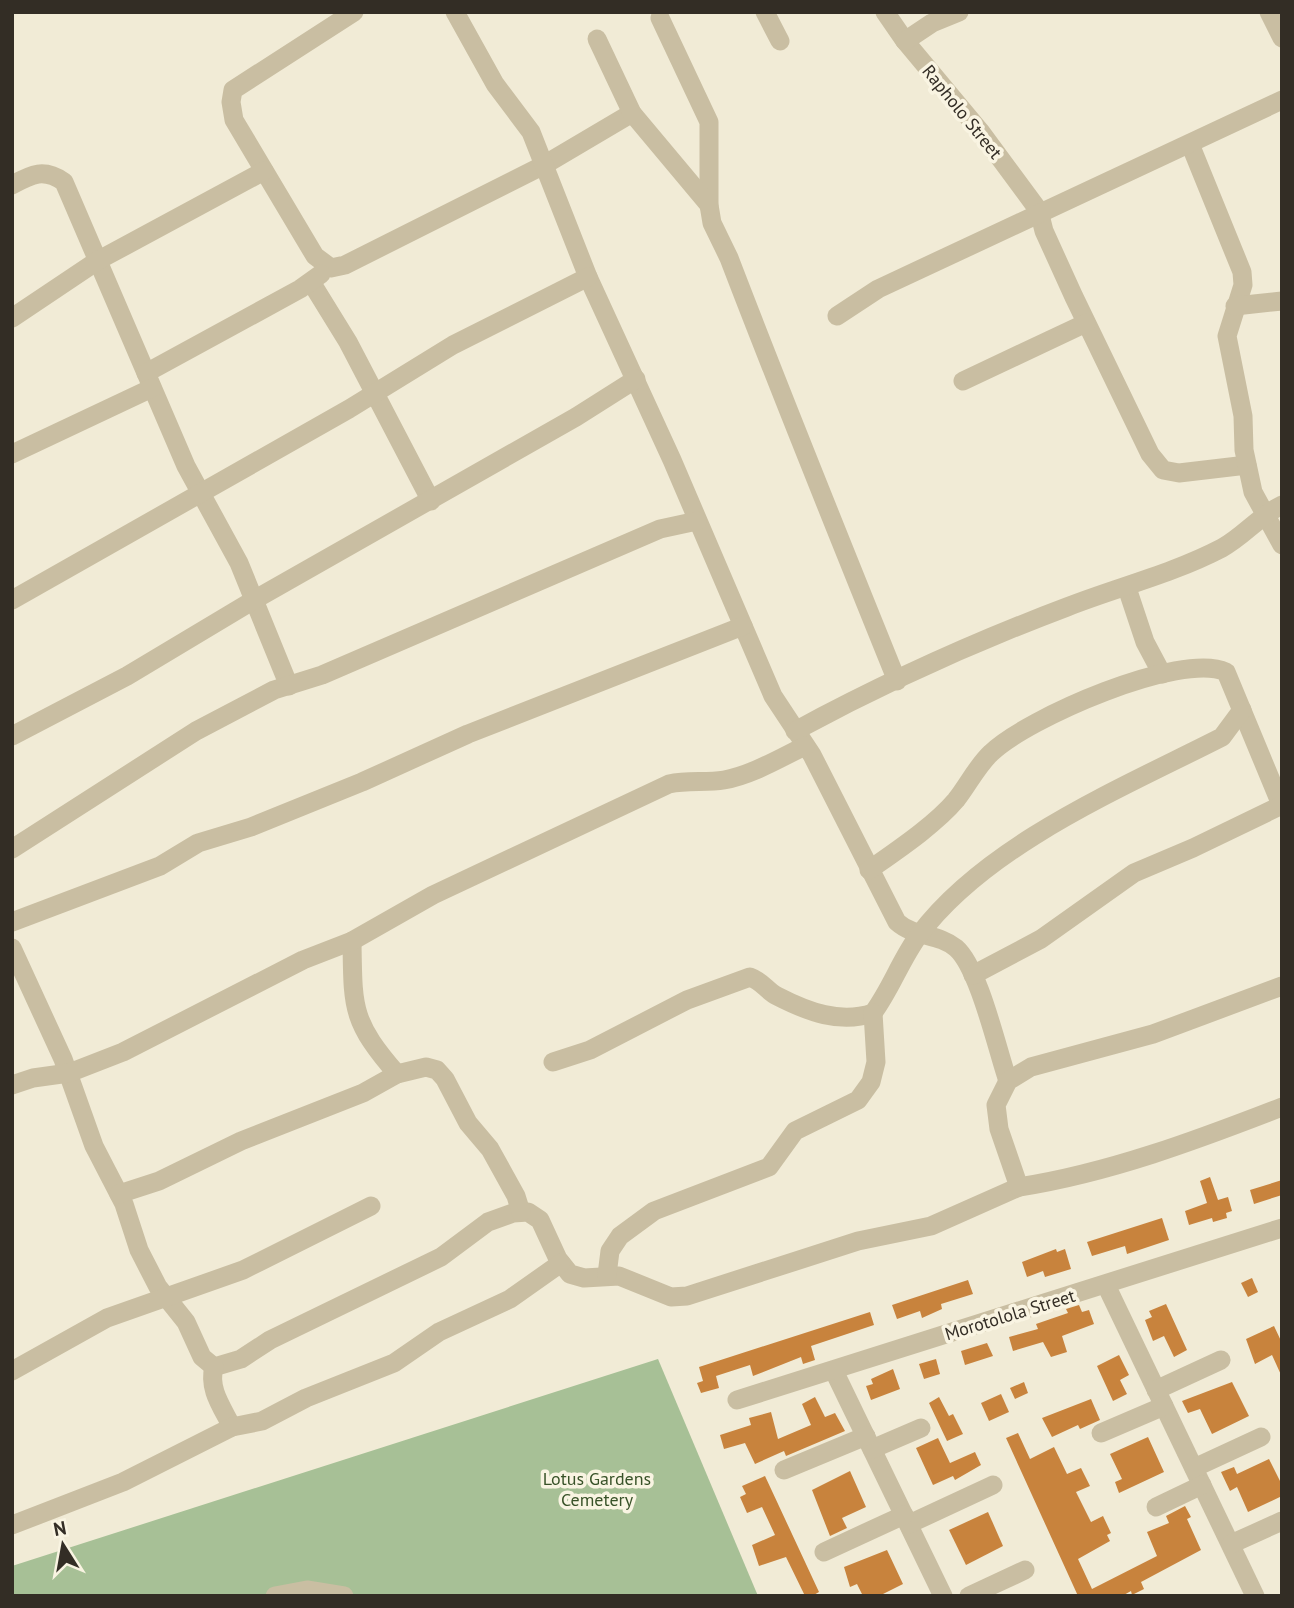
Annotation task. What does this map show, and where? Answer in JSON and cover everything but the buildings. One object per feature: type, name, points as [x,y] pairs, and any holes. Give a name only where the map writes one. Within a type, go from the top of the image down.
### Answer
[{"type":"street","points":[[331,268],[315,256],[234,120],[231,103],[233,90],[354,12]]},
{"type":"street","points":[[455,12],[495,84],[531,132],[588,277],[636,379],[773,696],[800,738],[897,922],[906,930],[919,935],[945,940],[957,949],[973,975],[1008,1081]]},
{"type":"street","points":[[765,12],[780,41]]},
{"type":"street","name":"Rapholo Street","points":[[885,12],[905,41],[980,131],[1039,211],[1044,231],[1086,323],[1150,454],[1163,470],[1179,473],[1247,466]]},
{"type":"street","points":[[905,41],[932,23],[959,12]]},
{"type":"street","points":[[1269,12],[1282,38]]},
{"type":"street","points":[[660,18],[709,122],[709,205],[712,223],[729,258],[818,480],[855,582],[897,681]]},
{"type":"street","points":[[597,39],[632,113],[709,205]]},
{"type":"street","points":[[837,316],[878,289],[1039,211],[1282,100]]},
{"type":"street","points":[[12,454],[149,380],[331,268],[345,265],[544,165],[632,113]]},
{"type":"street","points":[[1190,144],[1242,272],[1243,285],[1227,336],[1243,416],[1247,466],[1253,492],[1282,545]]},
{"type":"street","points":[[12,318],[97,261],[264,171]]},
{"type":"street","points":[[12,185],[33,173],[50,172],[64,182],[149,380],[201,493],[239,563],[289,687]]},
{"type":"street","points":[[12,600],[376,393],[453,345],[588,277]]},
{"type":"street","points":[[311,282],[376,393],[431,501]]},
{"type":"street","points":[[1235,306],[1282,301]]},
{"type":"street","points":[[963,381],[1086,323]]},
{"type":"street","points":[[12,736],[127,676],[636,379]]},
{"type":"street","points":[[12,1085],[33,1078],[69,1073],[124,1052],[303,960],[352,941],[433,895],[669,784],[690,780],[723,780],[745,774],[897,681],[1068,607],[1127,588],[1222,548],[1242,535],[1264,514],[1282,505]]},
{"type":"street","points":[[12,849],[196,731],[274,690],[289,687],[660,529],[697,521]]},
{"type":"street","points":[[1127,588],[1145,642],[1162,674]]},
{"type":"street","points":[[12,922],[160,866],[198,844],[276,817],[468,734],[743,626]]},
{"type":"street","points":[[869,870],[955,802],[990,753],[1023,730],[1104,691],[1184,667],[1213,666],[1226,672],[1281,806],[1134,873],[1041,939],[973,975]]},
{"type":"street","points":[[607,1275],[610,1251],[621,1236],[654,1211],[769,1167],[795,1131],[858,1100],[871,1082],[876,1062],[873,1013],[919,935],[973,877],[1013,848],[1222,737],[1242,710]]},
{"type":"street","points":[[1222,737],[1257,746]]},
{"type":"street","points":[[352,941],[355,1014],[374,1047],[397,1073]]},
{"type":"street","points":[[12,948],[69,1073],[94,1146],[119,1194],[139,1250],[158,1287],[186,1322],[202,1357],[214,1367]]},
{"type":"street","points":[[553,1062],[590,1049],[687,1000],[750,977],[761,981],[774,995],[834,1018],[857,1019],[873,1013]]},
{"type":"street","points":[[1019,1187],[999,1129],[996,1105],[1008,1081],[1031,1067],[1153,1034],[1282,986]]},
{"type":"street","points":[[119,1194],[159,1181],[241,1141],[363,1093],[397,1073],[426,1067],[437,1070],[445,1079],[467,1123],[490,1149],[521,1212]]},
{"type":"street","points":[[214,1367],[241,1359],[270,1340],[442,1257],[488,1222],[521,1212],[527,1212],[540,1220],[561,1263],[570,1274],[584,1278],[607,1275],[640,1283],[671,1297],[687,1296],[858,1241],[931,1226],[1019,1187],[1063,1180],[1200,1138],[1282,1107]]},
{"type":"street","points":[[12,1371],[107,1318],[168,1299],[243,1270],[371,1206]]},
{"type":"street","name":"Morotolola Street","points":[[737,1400],[1282,1228]]},
{"type":"street","points":[[12,1525],[123,1482],[232,1427],[262,1421],[306,1398],[394,1363],[439,1332],[510,1298],[561,1263]]},
{"type":"street","points":[[1106,1285],[1255,1596]]},
{"type":"street","points":[[1101,1433],[1221,1360]]},
{"type":"street","points":[[214,1367],[210,1379],[213,1391],[232,1427]]},
{"type":"street","points":[[834,1371],[906,1519],[939,1595]]},
{"type":"street","points":[[784,1470],[921,1428]]},
{"type":"street","points":[[1156,1507],[1261,1437]]},
{"type":"street","points":[[824,1552],[993,1485]]},
{"type":"street","points":[[1231,1544],[1282,1521]]},
{"type":"street","points":[[969,1596],[1025,1570]]},
{"type":"street","points":[[275,1596],[307,1590],[344,1596]]},
{"type":"green space","name":"Lotus Gardens Cemetery","points":[[658,1359],[758,1596],[12,1596],[12,1566]]}]
